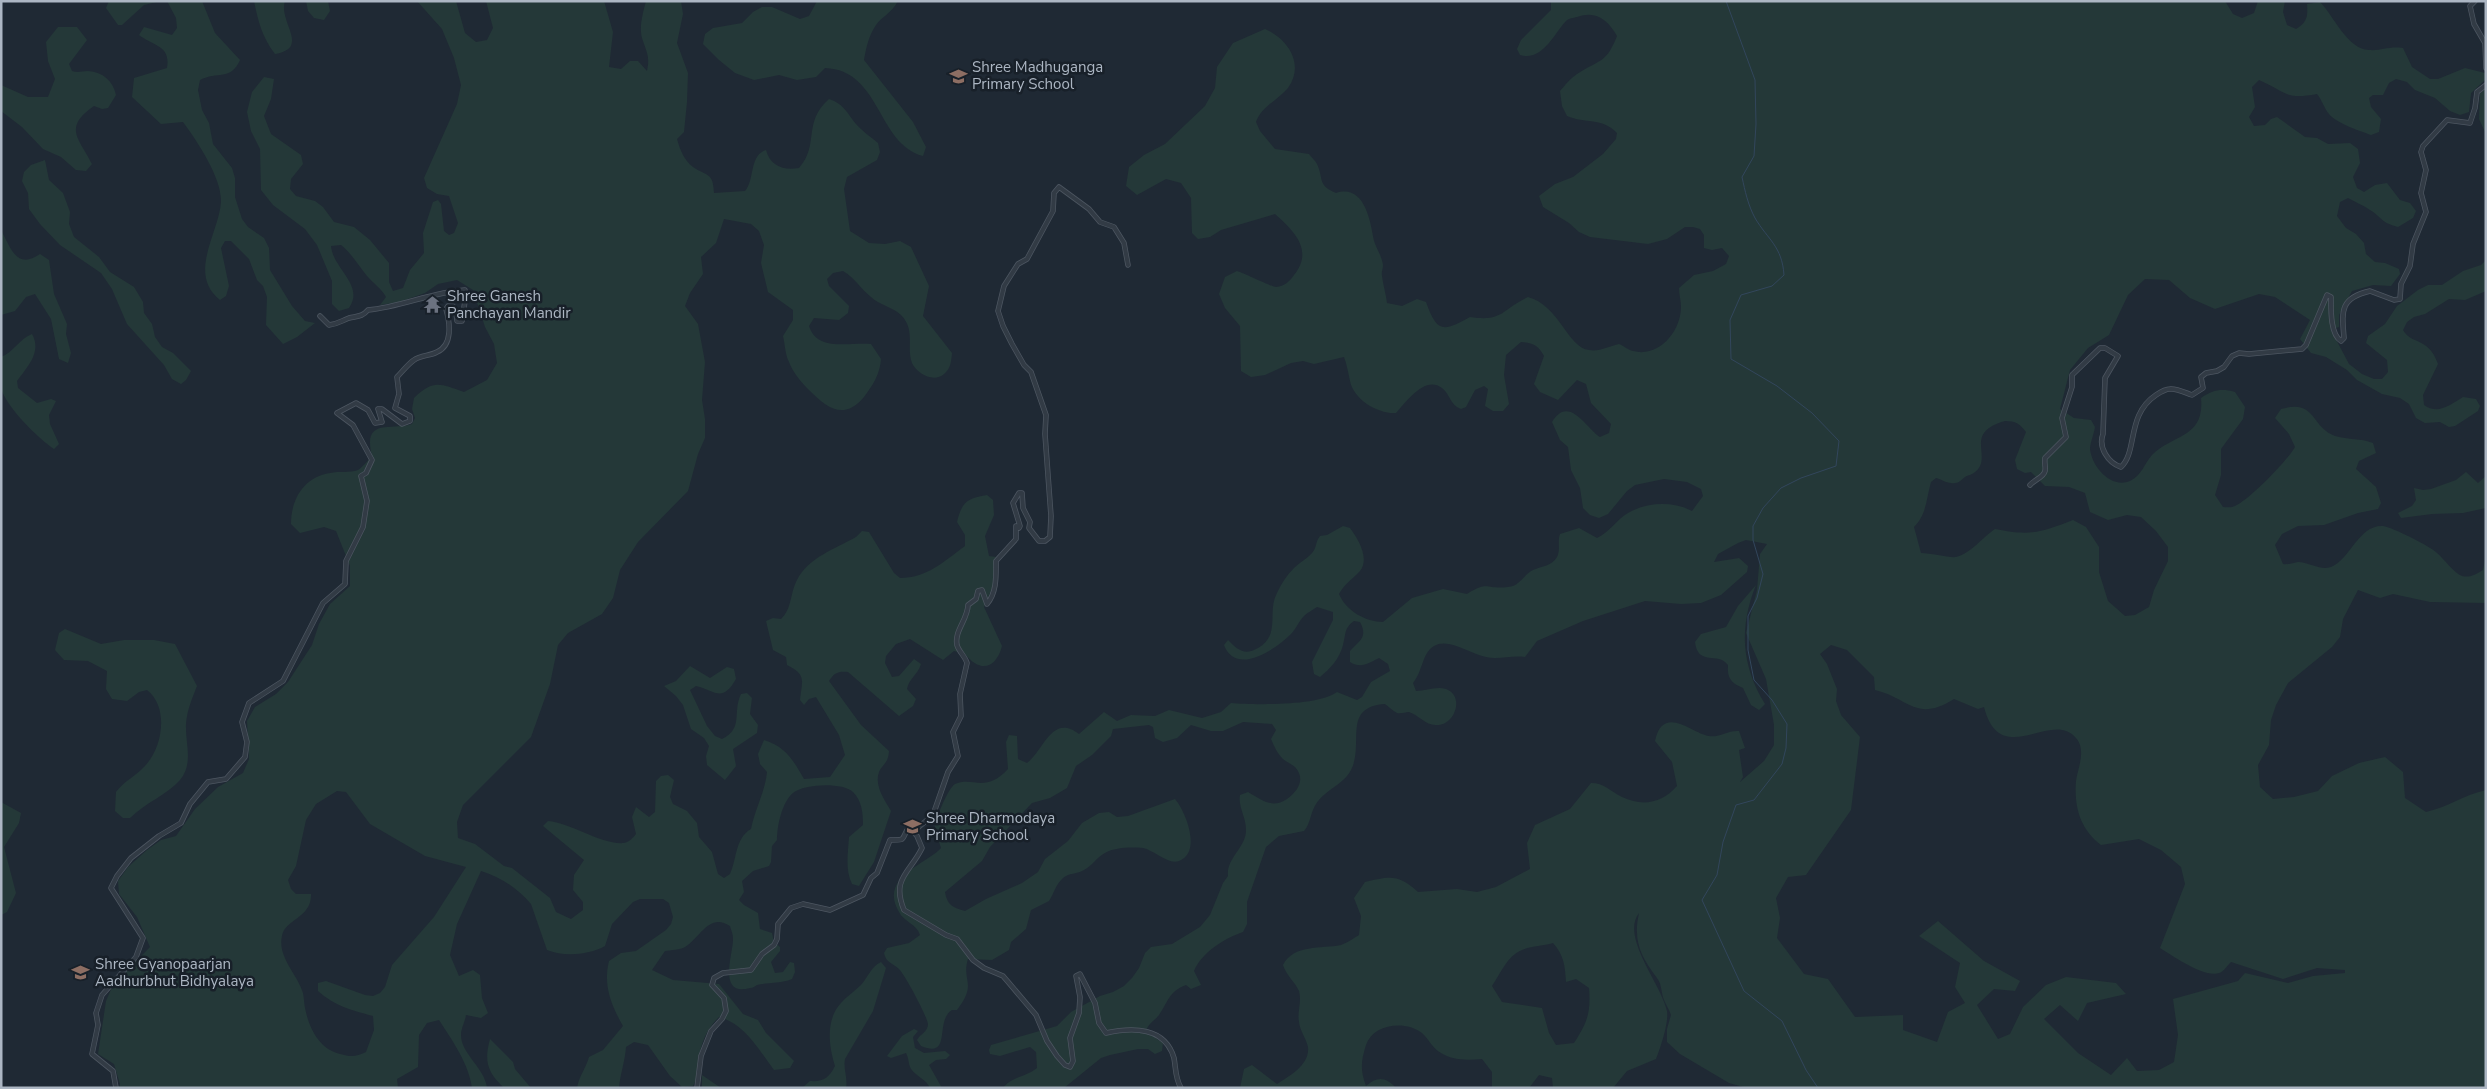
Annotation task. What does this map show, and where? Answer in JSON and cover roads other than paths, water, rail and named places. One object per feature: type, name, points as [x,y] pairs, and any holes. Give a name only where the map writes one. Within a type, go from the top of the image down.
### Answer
[{"type":"street","points":[[2475,1],[2470,6],[2474,24],[2485,43],[2486,68]]},
{"type":"street","points":[[2030,485],[2035,479],[2042,477],[2045,473],[2046,458],[2066,437],[2062,418],[2072,387],[2072,375],[2100,348],[2105,348],[2118,356],[2105,378],[2101,448],[2117,466],[2121,467],[2126,459],[2134,425],[2142,410],[2147,401],[2161,392],[2171,388],[2192,395],[2203,388],[2201,377],[2206,373],[2217,371],[2224,367],[2232,356],[2239,353],[2249,354],[2302,349],[2306,345],[2327,295],[2330,297],[2334,330],[2337,338],[2341,341],[2344,338],[2343,312],[2354,297],[2370,291],[2394,300],[2400,299],[2401,284],[2410,266],[2413,244],[2426,212],[2421,193],[2426,170],[2421,152],[2423,146],[2447,120],[2470,123],[2474,115],[2477,92],[2486,85]]},
{"type":"street","points":[[914,831],[933,815],[948,772],[958,756],[953,732],[961,716],[960,694],[967,663],[957,644],[958,632],[967,619],[968,605],[976,599],[978,591],[982,590],[987,604],[990,601],[995,586],[996,561],[1016,539],[1015,529],[1016,526],[1019,528],[1020,526],[1013,503],[1019,493],[1022,493],[1022,508],[1030,522],[1029,528],[1033,535],[1039,541],[1045,541],[1050,537],[1051,510],[1045,434],[1046,415],[1031,372],[1024,365],[1003,326],[998,311],[1004,286],[1018,264],[1027,258],[1053,211],[1054,193],[1059,187],[1084,206],[1100,222],[1114,227],[1124,243],[1128,265]]},
{"type":"street","points":[[116,1088],[113,1071],[92,1054],[98,1024],[96,1014],[102,995],[136,957],[143,938],[111,888],[131,858],[159,836],[181,823],[190,804],[208,782],[226,780],[245,757],[247,742],[242,722],[249,704],[283,680],[322,603],[345,584],[346,561],[364,527],[367,501],[361,476],[366,473],[372,460],[353,425],[336,413],[356,403],[368,410],[375,423],[382,422],[378,409],[382,409],[402,424],[410,421],[410,416],[394,408],[399,394],[397,377],[414,360],[438,352],[444,347],[449,335],[450,326],[446,309],[448,306],[452,306],[456,312],[457,321],[462,321],[466,292],[453,291],[401,305],[368,310],[364,315],[349,318],[340,324],[329,325],[320,316]]},
{"type":"street","points":[[697,1088],[699,1086],[701,1056],[711,1031],[722,1020],[726,1011],[724,998],[712,985],[714,978],[724,974],[751,970],[762,954],[774,945],[777,939],[778,924],[791,908],[803,904],[830,910],[859,898],[877,873],[890,840],[901,841],[904,839],[909,827],[914,831],[922,848],[902,875],[900,898],[904,910],[946,935],[957,939],[963,949],[978,964],[1003,976],[1036,1015],[1047,1041],[1065,1065],[1070,1067],[1073,1061],[1070,1038],[1079,1013],[1080,997],[1076,976],[1080,974],[1095,1002],[1103,1030],[1106,1033],[1151,1032],[1166,1040],[1170,1048],[1176,1079],[1181,1088]]},
{"type":"waterway","points":[[1726,1],[1755,80],[1756,124],[1754,156],[1742,177],[1747,198],[1755,218],[1774,244],[1783,265],[1784,275],[1772,286],[1741,295],[1730,320],[1731,359],[1777,386],[1812,413],[1839,441],[1836,466],[1801,478],[1781,488],[1763,508],[1753,526],[1753,540],[1763,574],[1757,598],[1748,616],[1748,650],[1754,680],[1772,700],[1787,724],[1786,748],[1782,764],[1754,800],[1736,805],[1723,842],[1717,875],[1702,900],[1744,991],[1782,1021],[1806,1070],[1818,1088]]},
{"type":"place","name":"Shree Madhuganga Primary School","points":[[958,76]]},
{"type":"place","name":"Shree Ganesh Panchayan Mandir","points":[[433,305]]},
{"type":"place","name":"Shree Dharmodaya Primary School","points":[[912,827]]},
{"type":"place","name":"Shree Gyanopaarjan Aadhurbhut Bidhyalaya","points":[[81,973]]}]
